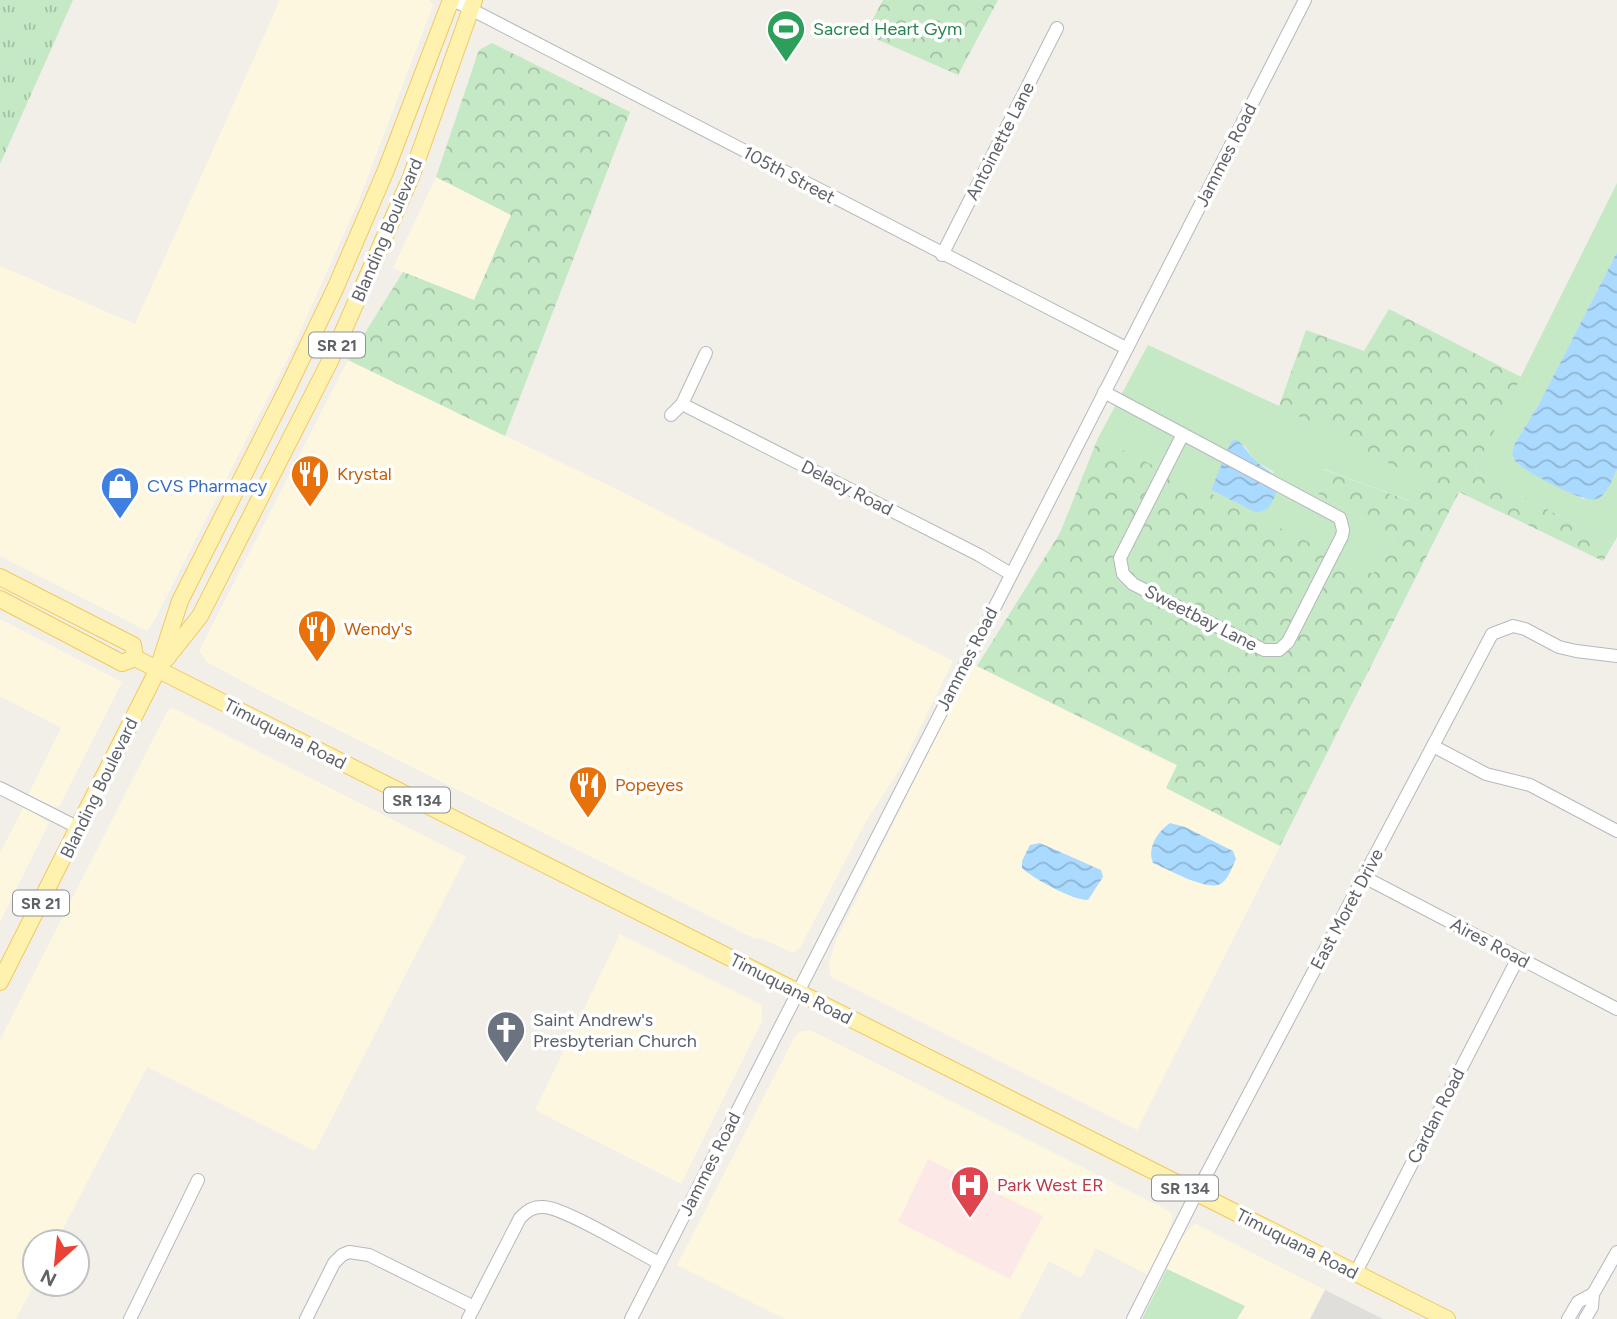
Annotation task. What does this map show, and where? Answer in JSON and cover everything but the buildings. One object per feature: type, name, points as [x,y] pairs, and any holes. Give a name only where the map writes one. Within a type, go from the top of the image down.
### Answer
[{"type":"main road","name":"Blanding Boulevard","points":[[0,982],[158,669],[180,601],[288,387],[386,170],[452,0]]},
{"type":"main road","name":"Blanding Boulevard","points":[[158,669],[201,616],[343,331],[432,125],[472,5]]},
{"type":"main road","points":[[386,170],[380,205],[386,236]]},
{"type":"main road","points":[[343,331],[342,309],[367,253],[361,228]]},
{"type":"main road","name":"Timuquana Road","points":[[0,577],[133,646],[135,658]]},
{"type":"main road","name":"Timuquana Road","points":[[0,599],[122,663],[135,658],[158,669],[1447,1319]]},
{"type":"street","name":"105th Street","points":[[452,0],[472,5],[942,254],[1126,348]]},
{"type":"street","name":"Jammes Road","points":[[631,1319],[1305,0]]},
{"type":"street","name":"Antoinette Lane","points":[[942,254],[1057,27]]},
{"type":"street","points":[[671,415],[682,404],[706,353]]},
{"type":"street","name":"Sweetbay Lane","points":[[1104,391],[1340,518],[1342,536],[1288,642],[1279,650],[1264,650],[1133,584],[1123,574],[1120,558],[1183,434]]},
{"type":"street","name":"Delacy Road","points":[[682,404],[1011,574]]},
{"type":"street","name":"East Moret Drive","points":[[1133,1319],[1196,1194],[1492,634],[1513,626],[1576,652],[1617,656]]},
{"type":"street","points":[[1433,746],[1486,774],[1530,785],[1617,831]]},
{"type":"street","points":[[0,788],[79,828]]},
{"type":"street","name":"Aires Road","points":[[1364,877],[1617,1009]]},
{"type":"street","name":"Cardan Road","points":[[1355,1273],[1518,958]]},
{"type":"street","points":[[130,1319],[198,1180]]},
{"type":"street","points":[[306,1319],[334,1263],[349,1252],[369,1255],[471,1313],[520,1218],[528,1209],[537,1207],[547,1206],[558,1210],[659,1263]]},
{"type":"street","points":[[1568,1319],[1578,1302],[1592,1294],[1617,1252]]},
{"type":"street","points":[[1585,1319],[1592,1307],[1592,1294]]},
{"type":"shaded area","points":[[280,0],[429,0],[433,5],[359,200],[289,356],[147,631],[0,556],[0,266],[135,324]]},
{"type":"shaded area","points":[[436,177],[511,215],[474,300],[393,268]]},
{"type":"shaded area","points":[[348,360],[616,489],[953,661],[901,767],[865,823],[800,948],[792,953],[761,938],[755,939],[207,662],[199,651]]},
{"type":"shaded area","points":[[0,619],[122,682],[59,807],[28,795],[61,728],[0,696]]},
{"type":"shaded area","points":[[972,664],[1177,766],[1167,788],[1280,846],[1137,1130],[831,977],[829,964],[836,940]]},
{"type":"shaded area","points":[[173,708],[466,857],[315,1151],[147,1067],[63,1228],[21,1228],[21,1298],[27,1298],[16,1319],[0,1319],[0,1040],[168,710]]},
{"type":"shaded area","points":[[24,806],[49,823],[0,922],[0,853]]},
{"type":"shaded area","points":[[620,934],[762,1005],[762,1021],[681,1184],[535,1110]]},
{"type":"shaded area","points":[[810,1030],[1171,1212],[1166,1241],[1148,1275],[1096,1248],[1081,1278],[1049,1261],[1019,1319],[785,1319],[677,1265],[794,1038],[799,1032]]},
{"type":"shaded area","name":"Park West ER","points":[[928,1159],[1043,1216],[1010,1279],[898,1222]]},
{"type":"shaded area","points":[[1196,1224],[1325,1290],[1310,1319],[1237,1319],[1244,1306],[1167,1269],[1181,1239]]},
{"type":"shaded area","points":[[1325,1290],[1383,1319],[1310,1319]]},
{"type":"green space","points":[[0,0],[73,0],[0,164]]},
{"type":"green space","points":[[883,0],[998,0],[958,75],[865,34]]},
{"type":"green space","points":[[492,43],[630,112],[505,436],[348,360],[403,272],[474,300],[511,215],[436,177],[479,50]]},
{"type":"green space","points":[[1617,183],[1617,252],[1539,404],[1515,443],[1512,454],[1523,468],[1583,499],[1605,493],[1617,470],[1617,537],[1613,544],[1474,471]]},
{"type":"green space","points":[[1389,309],[1521,377],[1474,471],[1613,544],[1603,561],[1459,492],[1280,846],[1166,788],[1177,765],[977,666],[1060,533],[1098,438],[1373,574],[1396,538],[1315,492],[1322,469],[1410,501],[1427,483],[1279,406],[1306,330],[1364,351]]},
{"type":"green space","points":[[1148,345],[1279,406],[1428,483],[1411,501],[1323,469],[1315,492],[1396,538],[1373,575],[1098,438]],"holes":[[[1244,445],[1255,461],[1274,472],[1241,505],[1211,490],[1219,473]]]},
{"type":"green space","points":[[1167,1269],[1245,1306],[1237,1319],[1142,1319]]},
{"type":"water","points":[[1617,252],[1617,470],[1610,486],[1599,498],[1583,498],[1523,468],[1512,454],[1515,443],[1539,404]]},
{"type":"water","points":[[1236,439],[1277,479],[1277,492],[1269,507],[1263,511],[1255,512],[1211,490],[1231,442]]},
{"type":"water","points":[[1170,823],[1185,827],[1233,851],[1236,859],[1222,883],[1198,883],[1153,863],[1151,852],[1154,841]]},
{"type":"water","points":[[1040,843],[1101,870],[1103,877],[1088,900],[1073,897],[1054,888],[1022,868],[1022,861],[1030,845]]},
{"type":"place","name":"Sacred Heart Gym","points":[[786,63]]},
{"type":"place","name":"Krystal","points":[[310,508]]},
{"type":"place","name":"CVS Pharmacy","points":[[120,520]]},
{"type":"place","name":"Wendy's","points":[[317,663]]},
{"type":"place","name":"Popeyes","points":[[588,819]]},
{"type":"place","name":"Saint Andrew's Presbyterian Church","points":[[506,1064]]},
{"type":"place","name":"Park West ER","points":[[970,1219]]}]
